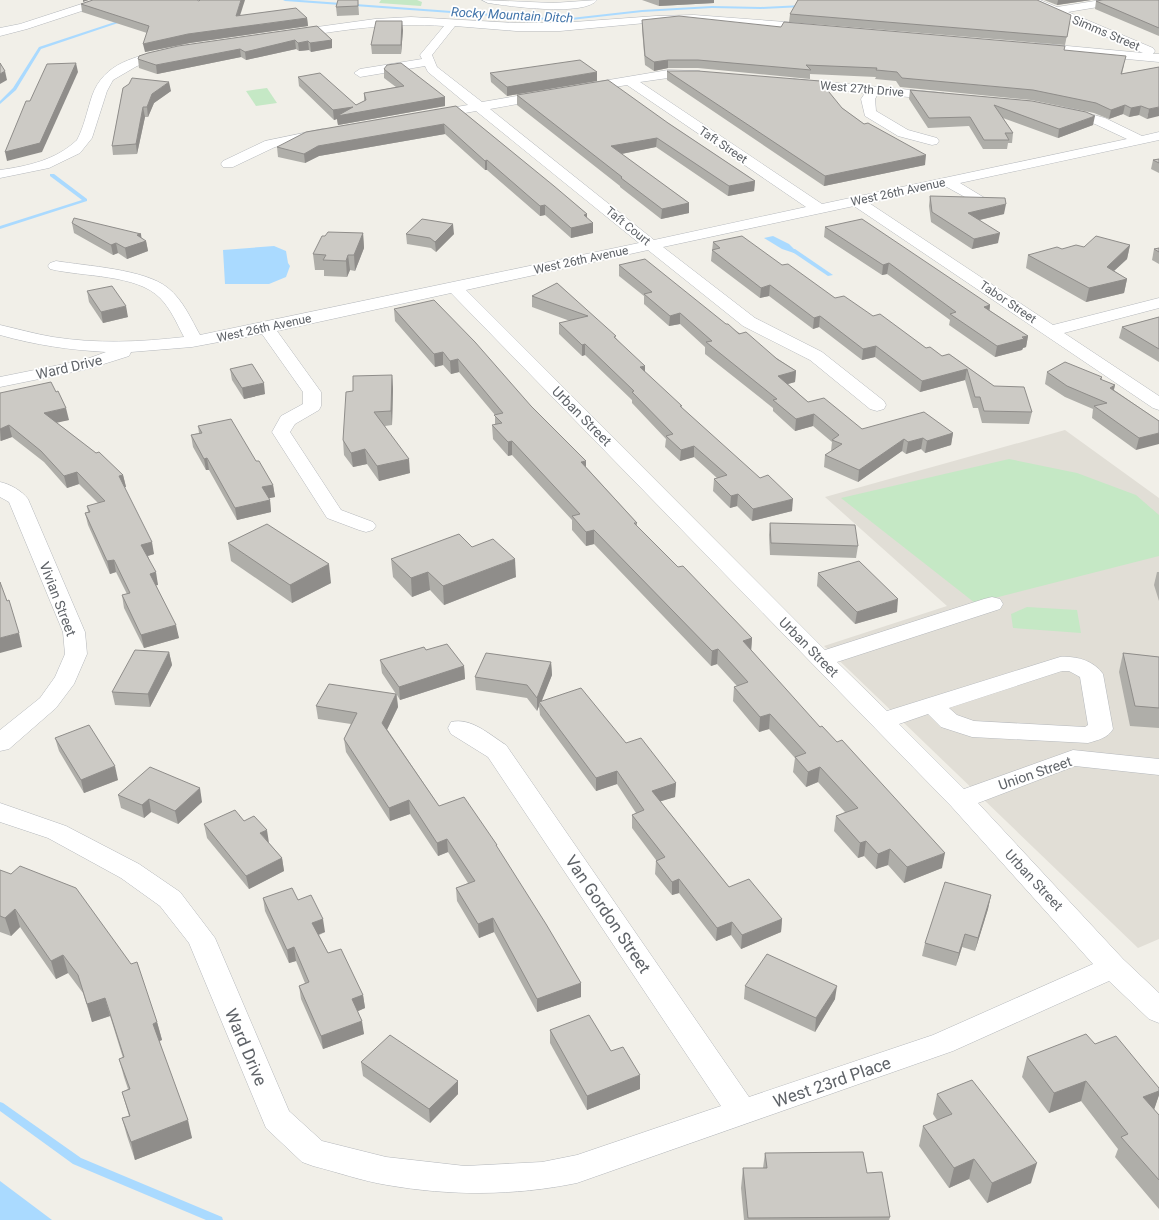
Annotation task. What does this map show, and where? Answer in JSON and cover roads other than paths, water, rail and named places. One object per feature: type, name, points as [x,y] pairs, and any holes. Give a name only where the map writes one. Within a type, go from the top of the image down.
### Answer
[{"type":"street","points":[[0,32],[23,27],[105,0]]},
{"type":"street","points":[[488,0],[549,5],[569,5],[590,0]]},
{"type":"street","name":"Simms Street","points":[[1030,0],[1159,57]]},
{"type":"street","points":[[1055,11],[1122,0]]},
{"type":"street","points":[[283,36],[375,22],[411,20],[516,27],[560,28],[656,18],[694,18],[820,29]]},
{"type":"street","points":[[360,73],[428,62],[426,56],[452,23]]},
{"type":"street","points":[[1025,46],[1159,57]]},
{"type":"street","points":[[0,174],[44,165],[69,154],[83,143],[105,81],[115,72],[135,62],[171,51]]},
{"type":"street","name":"Taft Court","points":[[428,62],[432,69],[749,322],[816,356],[877,405]]},
{"type":"street","points":[[573,90],[668,74],[706,74]]},
{"type":"street","name":"Taft Street","points":[[628,80],[819,209]]},
{"type":"street","name":"West 27th Drive","points":[[781,81],[952,97]]},
{"type":"street","points":[[874,90],[868,99],[870,113],[903,133],[932,141]]},
{"type":"street","points":[[418,117],[558,93]]},
{"type":"street","points":[[1051,108],[1089,117],[1140,140]]},
{"type":"street","points":[[228,164],[270,144],[288,139],[334,131]]},
{"type":"street","name":"West 26th Avenue","points":[[0,330],[23,337],[60,344],[91,346],[138,347],[195,341],[266,328],[1159,136]]},
{"type":"street","points":[[946,182],[983,203]]},
{"type":"street","name":"Tabor Street","points":[[856,201],[1159,404]]},
{"type":"street","points":[[56,266],[119,276],[153,285],[161,290],[168,298],[195,341]]},
{"type":"street","name":"Urban Street","points":[[454,287],[960,800],[1113,967],[1159,1011]]},
{"type":"street","points":[[1052,331],[1159,303]]},
{"type":"street","points":[[266,328],[312,392],[312,406],[288,420],[281,432],[334,514],[366,526]]},
{"type":"street","name":"Ward Drive","points":[[0,382],[94,362],[138,347]]},
{"type":"street","name":"Vivian Street","points":[[0,488],[18,499],[74,632],[76,654],[66,679],[48,703],[0,743]]},
{"type":"street","points":[[821,659],[992,604]]},
{"type":"street","points":[[882,721],[931,704],[1060,664],[1073,663],[1091,674],[1101,728],[1088,735],[972,729],[949,721],[931,704]]},
{"type":"street","name":"Van Gordon Street","points":[[460,728],[497,751],[743,1113]]},
{"type":"street","name":"Union Street","points":[[960,800],[1073,758],[1159,767]]},
{"type":"street","name":"Ward Drive","points":[[0,812],[57,832],[130,871],[170,899],[201,938],[276,1119],[313,1152],[386,1171],[458,1179],[542,1176]]},
{"type":"street","name":"West 23rd Place","points":[[542,1176],[577,1168],[743,1113],[944,1043],[1113,967]]},
{"type":"water","points":[[773,236],[789,244],[800,255],[782,249],[764,238]]},
{"type":"water","points":[[274,246],[286,251],[290,266],[286,277],[269,284],[225,284],[223,250]]},
{"type":"water","points":[[0,1181],[52,1220],[0,1220]]},
{"type":"waterway","name":"Rocky Mountain Ditch","points":[[285,0],[562,20],[642,11],[712,7],[761,8],[803,6]]},
{"type":"waterway","name":"Rocky Mountain Ditch","points":[[0,103],[15,89],[40,48],[125,20]]},
{"type":"waterway","name":"Rocky Mountain Ditch","points":[[0,228],[85,200],[52,175]]},
{"type":"waterway","points":[[793,250],[830,275]]},
{"type":"waterway","name":"Rocky Mountain Ditch","points":[[0,1106],[77,1161],[218,1220]]}]
